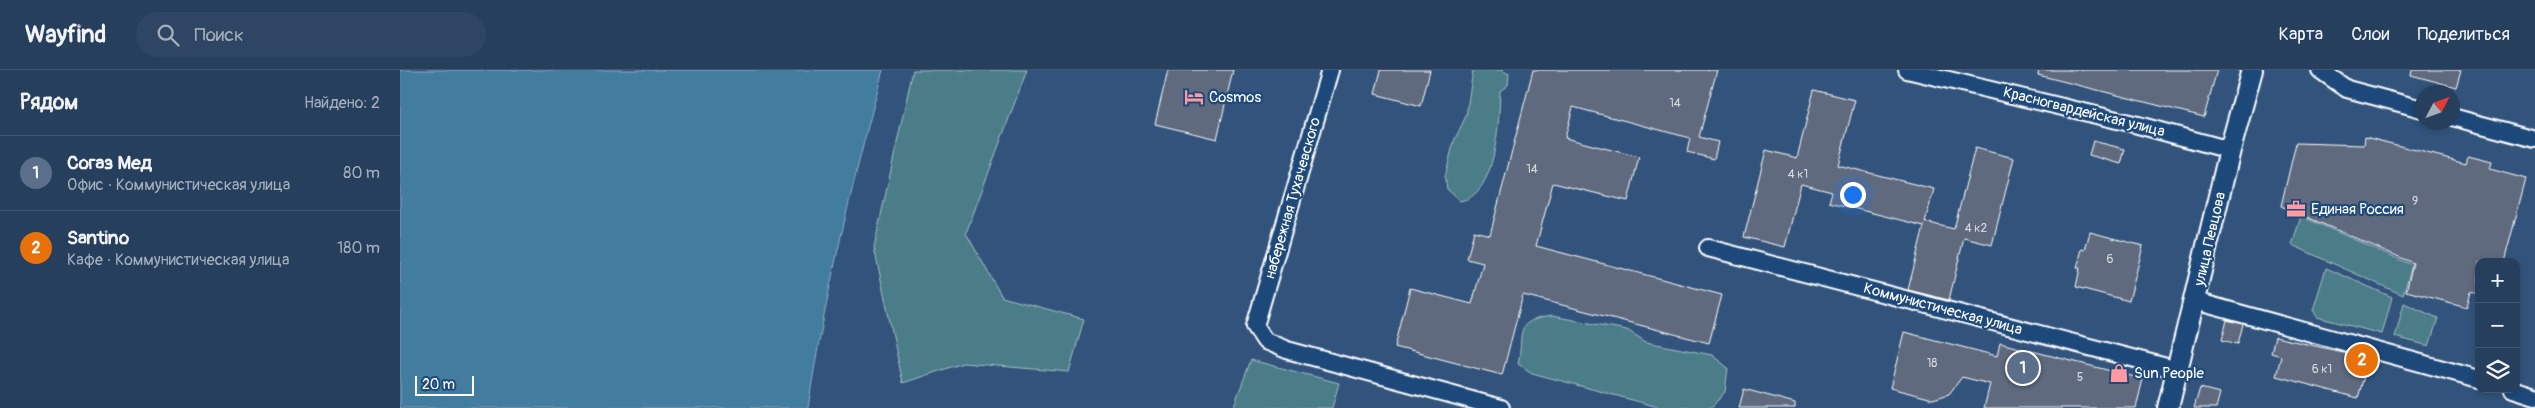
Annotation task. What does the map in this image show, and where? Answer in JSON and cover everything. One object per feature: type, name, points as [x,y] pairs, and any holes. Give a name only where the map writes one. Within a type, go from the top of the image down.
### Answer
[{"type":"street","name":"набережная Тухачевского","points":[[1330,70],[1254,326],[1264,341],[1287,350],[1501,408]]},
{"type":"street","name":"Красногвардейская улица","points":[[1907,70],[2128,122],[2230,150]]},
{"type":"street","name":"улица Певцова","points":[[2168,408],[2230,150],[2252,70]]},
{"type":"street","points":[[2320,70],[2347,89],[2415,107]]},
{"type":"street","points":[[2460,119],[2535,139]]},
{"type":"street","name":"Коммунистическая улица","points":[[1708,248],[2178,370]]},
{"type":"street","points":[[2195,301],[2385,352],[2475,379]]},
{"type":"street","points":[[2520,391],[2535,396]]},
{"type":"green space","points":[[913,70],[1027,70],[966,233],[1002,297],[1084,319],[1069,372],[963,363],[903,383],[874,247]]},
{"type":"green space","points":[[1473,70],[1501,70],[1509,74],[1508,85],[1500,91],[1497,137],[1489,172],[1482,186],[1472,196],[1460,201],[1447,189],[1445,176],[1454,141],[1466,116]]},
{"type":"green space","points":[[2301,216],[2412,265],[2403,295],[2292,245]]},
{"type":"green space","points":[[2326,268],[2392,297],[2382,334],[2317,317],[2313,310]]},
{"type":"green space","points":[[2404,303],[2438,318],[2429,346],[2395,337]]},
{"type":"green space","points":[[1552,316],[1627,330],[1646,342],[1712,355],[1728,368],[1725,392],[1711,408],[1662,408],[1532,373],[1518,364],[1522,331],[1530,321]]},
{"type":"green space","points":[[1251,360],[1339,383],[1332,408],[1233,408]]},
{"type":"water","points":[[400,70],[883,70],[841,238],[808,408],[400,408]]},
{"type":"building","name":"Cosmos","points":[[1168,70],[1233,70],[1217,139],[1155,124]]},
{"type":"building","points":[[1381,70],[1430,70],[1421,106],[1375,94]]},
{"type":"building","points":[[1533,70],[1717,70],[1699,137],[1718,142],[1714,159],[1687,152],[1690,138],[1573,107],[1565,138],[1639,157],[1628,201],[1553,183],[1536,246],[1722,295],[1709,343],[1523,295],[1502,375],[1395,347],[1410,288],[1472,304],[1483,263],[1467,259],[1474,231],[1490,235]]},
{"type":"building","points":[[2039,70],[2217,70],[2204,117],[2038,75]]},
{"type":"building","points":[[2412,70],[2461,70],[2457,85],[2448,85],[2411,75]]},
{"type":"building","points":[[1814,90],[1855,100],[1838,165],[1934,189],[1925,222],[1954,229],[1975,148],[2014,158],[1992,245],[1964,238],[1949,300],[1908,290],[1924,226],[1829,202],[1832,192],[1801,184],[1785,247],[1744,237],[1766,150],[1797,158]]},
{"type":"building","points":[[2365,137],[2466,163],[2468,156],[2492,162],[2490,169],[2526,179],[2505,258],[2475,258],[2475,293],[2471,292],[2467,307],[2406,291],[2413,263],[2281,206],[2296,143],[2364,145]]},
{"type":"building","points":[[2093,141],[2125,149],[2121,164],[2089,155]]},
{"type":"building","points":[[2090,232],[2143,246],[2129,301],[2076,287],[2080,268],[2077,268],[2082,249],[2085,250]]},
{"type":"building","points":[[2227,320],[2243,324],[2238,344],[2222,340]]},
{"type":"building","points":[[1904,332],[1997,356],[2000,343],[2143,379],[2136,408],[1984,408],[1990,384],[1962,377],[1949,394],[1933,399],[1890,388]]},
{"type":"building","points":[[2275,337],[2347,353],[2346,356],[2368,362],[2358,398],[2276,376],[2281,356],[2271,353]]},
{"type":"building","points":[[2200,388],[2220,393],[2216,408],[2194,408]]},
{"type":"building","points":[[1744,389],[1795,403],[1795,408],[1739,408]]},
{"type":"place","name":"Cosmos","points":[[1194,97]]},
{"type":"place","name":"Единая Россия","points":[[2296,209]]},
{"type":"place","name":"Santino","points":[[2362,360]]},
{"type":"place","name":"Согаз Мед","points":[[2023,368]]},
{"type":"place","name":"Sun People","points":[[2119,373]]}]
